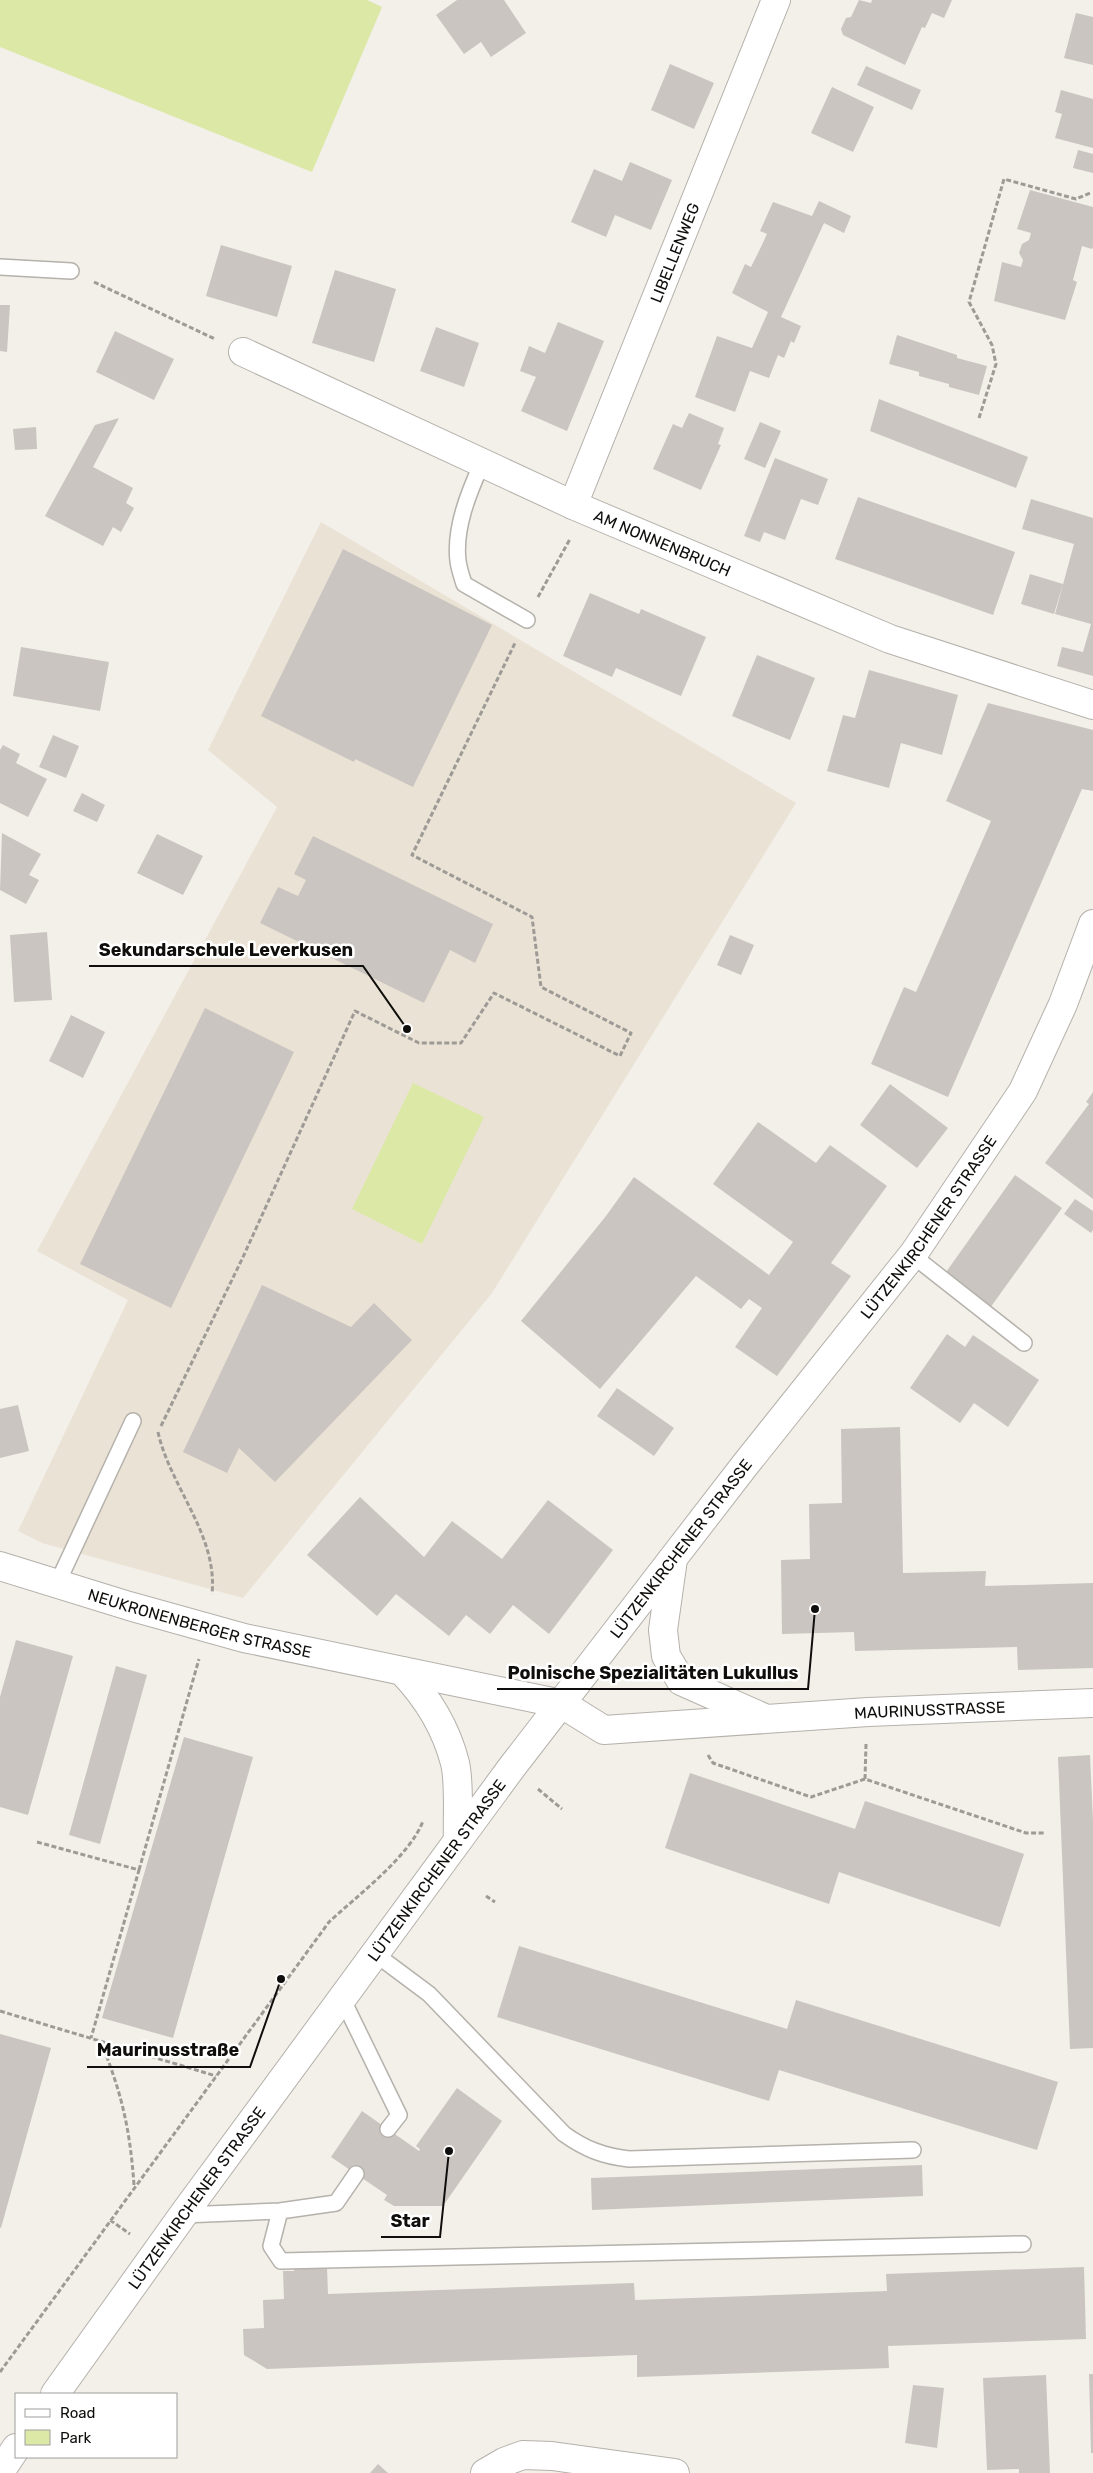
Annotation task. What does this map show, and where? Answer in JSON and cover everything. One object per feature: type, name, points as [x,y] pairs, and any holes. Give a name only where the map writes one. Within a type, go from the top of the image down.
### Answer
[{"type":"street","name":"LIBELLENWEG","points":[[573,505],[776,0]]},
{"type":"street","name":"AM NONNENBRUCH","points":[[244,352],[573,505],[890,639],[1093,705]]},
{"type":"street","name":"LÜTZENKIRCHENER STRASSE","points":[[56,2393],[183,2215],[512,1767],[912,1255],[1022,1091],[1063,1004],[1093,924]]},
{"type":"street","name":"MAURINUSSTRASSE","points":[[673,1559],[663,1630],[666,1656],[681,1681],[766,1719]]},
{"type":"street","name":"NEUKRONENBERGER STRASSE","points":[[0,1566],[244,1638],[562,1704]]},
{"type":"street","points":[[402,1671],[421,1691],[443,1728],[455,1765],[458,1840]]},
{"type":"street","name":"MAURINUSSTRASSE","points":[[562,1704],[604,1730],[868,1712],[1093,1703]]},
{"type":"street","points":[[0,2472],[15,2450]]},
{"type":"street","points":[[486,2473],[504,2462],[523,2455],[552,2456],[674,2473]]},
{"type":"lane","points":[[0,268],[71,270]]},
{"type":"lane","points":[[482,462],[469,492],[461,525],[458,560],[464,584],[527,620]]},
{"type":"lane","points":[[912,1255],[1024,1343]]},
{"type":"lane","points":[[57,1584],[133,1421]]},
{"type":"lane","points":[[374,1953],[429,1994],[564,2134],[598,2154],[629,2159],[913,2150]]},
{"type":"lane","points":[[342,1998],[399,2115],[388,2129]]},
{"type":"lane","points":[[183,2215],[280,2211],[336,2203],[356,2174]]},
{"type":"lane","points":[[280,2211],[271,2246],[281,2261],[1023,2244]]},
{"type":"path","points":[[979,418],[996,364],[992,345],[969,302],[1004,179],[1076,198],[1090,194]]},
{"type":"path","points":[[71,270],[244,352]]},
{"type":"path","points":[[91,2038],[208,1628],[213,1582],[203,1535],[172,1471],[158,1432],[243,1257],[355,1011],[419,1043],[461,1043],[494,993],[620,1056],[631,1033],[541,988],[532,917],[412,855],[527,620],[563,552]]},
{"type":"path","points":[[689,1725],[713,1764],[811,1796],[865,1779],[1026,1833],[1046,1833]]},
{"type":"path","points":[[0,2372],[134,2186],[329,1922],[384,1872],[418,1834]]},
{"type":"path","points":[[37,1842],[138,1870]]},
{"type":"path","points":[[486,1896],[495,1902]]},
{"type":"path","points":[[318,1928],[323,1931]]},
{"type":"path","points":[[281,1979],[285,1982]]},
{"type":"path","points":[[0,2011],[216,2076]]},
{"type":"path","points":[[100,2041],[125,2108],[131,2143],[134,2186]]},
{"type":"shaded area","points":[[321,522],[796,803],[492,1293],[243,1598],[42,1543],[18,1531],[128,1300],[37,1251],[277,807],[208,750]]},
{"type":"green space","points":[[0,0],[367,0],[382,7],[312,172],[0,47]]},
{"type":"green space","points":[[413,1083],[484,1117],[422,1244],[352,1209]]},
{"type":"building","points":[[457,0],[504,0],[526,33],[491,57],[481,42],[464,54],[436,15]]},
{"type":"building","points":[[859,0],[871,3],[872,0],[952,0],[944,18],[932,13],[925,28],[922,27],[905,65],[843,35],[841,29],[846,18],[851,17]]},
{"type":"building","points":[[1076,13],[1093,17],[1093,65],[1064,58]]},
{"type":"building","points":[[670,64],[714,83],[694,129],[651,110]]},
{"type":"building","points":[[866,66],[921,90],[912,110],[857,85]]},
{"type":"building","points":[[832,87],[874,107],[853,152],[811,133]]},
{"type":"building","points":[[1061,90],[1093,99],[1093,148],[1055,138],[1062,114],[1055,112]]},
{"type":"building","points":[[1078,150],[1093,154],[1093,173],[1073,168]]},
{"type":"building","points":[[630,162],[672,180],[651,230],[615,215],[606,237],[571,222],[594,169],[622,181]]},
{"type":"building","points":[[1030,190],[1093,207],[1093,247],[1092,249],[1082,246],[1073,280],[1077,282],[1065,320],[994,301],[1002,262],[1021,267],[1023,260],[1019,253],[1022,244],[1029,240],[1031,233],[1017,229]]},
{"type":"building","points":[[819,201],[851,216],[844,233],[824,223],[781,317],[801,326],[794,343],[791,341],[784,358],[778,355],[769,378],[750,371],[735,412],[695,397],[717,336],[752,348],[768,312],[732,293],[745,264],[751,267],[767,234],[760,231],[773,202],[812,216]]},
{"type":"building","points":[[221,245],[292,266],[277,317],[206,296]]},
{"type":"building","points":[[335,270],[396,289],[374,362],[312,343]]},
{"type":"building","points":[[0,305],[10,305],[7,352],[0,351]]},
{"type":"building","points":[[558,322],[604,341],[567,431],[521,411],[536,377],[520,371],[529,346],[545,353]]},
{"type":"building","points":[[436,327],[479,343],[464,387],[420,371]]},
{"type":"building","points":[[115,331],[174,359],[154,400],[96,372]]},
{"type":"building","points":[[897,335],[957,355],[957,358],[987,366],[979,395],[919,376],[919,372],[889,364]]},
{"type":"building","points":[[879,399],[1028,457],[1016,488],[870,431]]},
{"type":"building","points":[[689,413],[724,428],[718,444],[721,445],[701,490],[653,469],[673,424],[682,428]]},
{"type":"building","points":[[119,418],[93,467],[133,488],[126,503],[134,508],[121,532],[113,527],[103,546],[45,516],[95,425]]},
{"type":"building","points":[[760,422],[781,431],[765,468],[744,459]]},
{"type":"building","points":[[36,427],[37,449],[15,450],[13,429]]},
{"type":"building","points":[[775,458],[828,479],[818,505],[801,499],[785,540],[764,532],[760,542],[744,536]]},
{"type":"building","points":[[858,497],[1015,552],[993,615],[835,559]]},
{"type":"building","points":[[1031,499],[1093,518],[1093,676],[1057,666],[1062,647],[1083,652],[1091,624],[1055,614],[1074,544],[1022,529]]},
{"type":"building","points":[[343,549],[492,625],[413,787],[355,759],[354,762],[261,716]]},
{"type":"building","points":[[1030,574],[1063,584],[1054,614],[1021,604]]},
{"type":"building","points":[[590,593],[639,614],[641,609],[706,637],[681,696],[616,668],[612,677],[563,656]]},
{"type":"building","points":[[21,647],[109,662],[100,711],[13,696]]},
{"type":"building","points":[[757,655],[815,678],[790,740],[732,716]]},
{"type":"building","points":[[869,670],[958,695],[942,755],[901,743],[889,788],[827,771],[843,715],[855,718]]},
{"type":"building","points":[[988,703],[1093,730],[1093,791],[1082,789],[948,1097],[871,1064],[904,987],[916,992],[991,821],[946,801]]},
{"type":"building","points":[[53,735],[79,746],[66,778],[39,767]]},
{"type":"building","points":[[3,745],[20,754],[16,763],[47,779],[28,817],[0,803],[0,750]]},
{"type":"building","points":[[82,793],[105,805],[97,822],[73,811]]},
{"type":"building","points":[[2,833],[41,854],[29,875],[39,880],[26,904],[0,890]]},
{"type":"building","points":[[157,834],[203,856],[183,895],[137,873]]},
{"type":"building","points":[[313,836],[493,924],[475,963],[450,950],[424,1003],[260,923],[278,887],[298,896],[306,880],[294,874]]},
{"type":"building","points":[[47,932],[52,1000],[14,1002],[10,935]]},
{"type":"building","points":[[730,935],[754,945],[741,975],[717,965]]},
{"type":"building","points":[[205,1008],[294,1052],[171,1308],[80,1264]]},
{"type":"building","points":[[71,1015],[105,1032],[83,1078],[49,1061]]},
{"type":"building","points":[[890,1084],[948,1128],[917,1168],[860,1125]]},
{"type":"building","points":[[1093,1092],[1093,1199],[1045,1163],[1089,1104],[1086,1102]]},
{"type":"building","points":[[758,1122],[816,1163],[830,1145],[887,1186],[831,1263],[851,1276],[777,1376],[735,1347],[762,1308],[749,1299],[741,1309],[696,1276],[600,1389],[521,1321],[606,1216],[634,1177],[769,1275],[793,1242],[713,1184]]},
{"type":"building","points":[[1015,1175],[1062,1208],[990,1308],[944,1275]]},
{"type":"building","points":[[1075,1199],[1093,1211],[1093,1230],[1091,1233],[1064,1214]]},
{"type":"building","points":[[262,1285],[351,1327],[374,1303],[412,1340],[275,1482],[239,1448],[227,1473],[183,1452]]},
{"type":"building","points":[[947,1334],[965,1347],[973,1335],[1039,1380],[1008,1427],[974,1403],[960,1423],[910,1388]]},
{"type":"building","points":[[617,1388],[674,1428],[654,1456],[597,1416]]},
{"type":"building","points":[[18,1405],[29,1451],[0,1458],[0,1409]]},
{"type":"building","points":[[900,1427],[903,1573],[986,1571],[985,1586],[1093,1583],[1093,1668],[1018,1670],[1017,1647],[855,1651],[854,1632],[782,1634],[781,1560],[810,1559],[809,1504],[842,1503],[841,1429]]},
{"type":"building","points":[[360,1497],[424,1557],[452,1521],[502,1559],[548,1500],[613,1550],[549,1634],[513,1605],[490,1634],[466,1615],[449,1636],[396,1594],[377,1616],[307,1555]]},
{"type":"building","points":[[16,1640],[73,1656],[28,1815],[0,1807],[0,1697]]},
{"type":"building","points":[[116,1666],[147,1675],[100,1844],[69,1835]]},
{"type":"building","points":[[184,1737],[253,1757],[173,2038],[102,2018]]},
{"type":"building","points":[[1090,1755],[1093,1820],[1093,2048],[1070,2049],[1058,1757]]},
{"type":"building","points":[[690,1773],[855,1829],[865,1801],[1024,1854],[1000,1927],[839,1872],[829,1904],[665,1848]]},
{"type":"building","points":[[519,1946],[787,2029],[796,2000],[1058,2082],[1037,2150],[779,2070],[769,2101],[497,2017]]},
{"type":"building","points":[[0,2034],[51,2048],[1,2228],[0,2227]]},
{"type":"building","points":[[457,2088],[502,2121],[443,2206],[394,2206],[384,2200],[387,2195],[331,2157],[362,2111],[419,2151],[420,2149],[416,2146]]},
{"type":"building","points":[[922,2165],[923,2196],[592,2210],[591,2178]]},
{"type":"building","points":[[327,2266],[328,2294],[634,2283],[635,2300],[887,2291],[886,2274],[1084,2267],[1086,2339],[888,2346],[889,2368],[637,2377],[637,2355],[267,2369],[244,2355],[243,2329],[264,2328],[263,2300],[284,2299],[283,2271],[294,2271],[294,2268]]},
{"type":"building","points":[[1089,2374],[1093,2374],[1093,2453],[1091,2453]]},
{"type":"building","points":[[1046,2375],[1050,2473],[1019,2473],[1019,2469],[987,2470],[983,2378]]},
{"type":"building","points":[[913,2385],[944,2388],[937,2448],[905,2443]]},
{"type":"building","points":[[378,2464],[388,2473],[370,2473]]},
{"type":"place","name":"Sekundarschule Leverkusen","points":[[407,1029]]},
{"type":"place","name":"Polnische Spezialitäten Lukullus","points":[[815,1609]]},
{"type":"place","name":"Maurinusstraße","points":[[281,1979]]},
{"type":"place","name":"Star","points":[[449,2151]]}]
